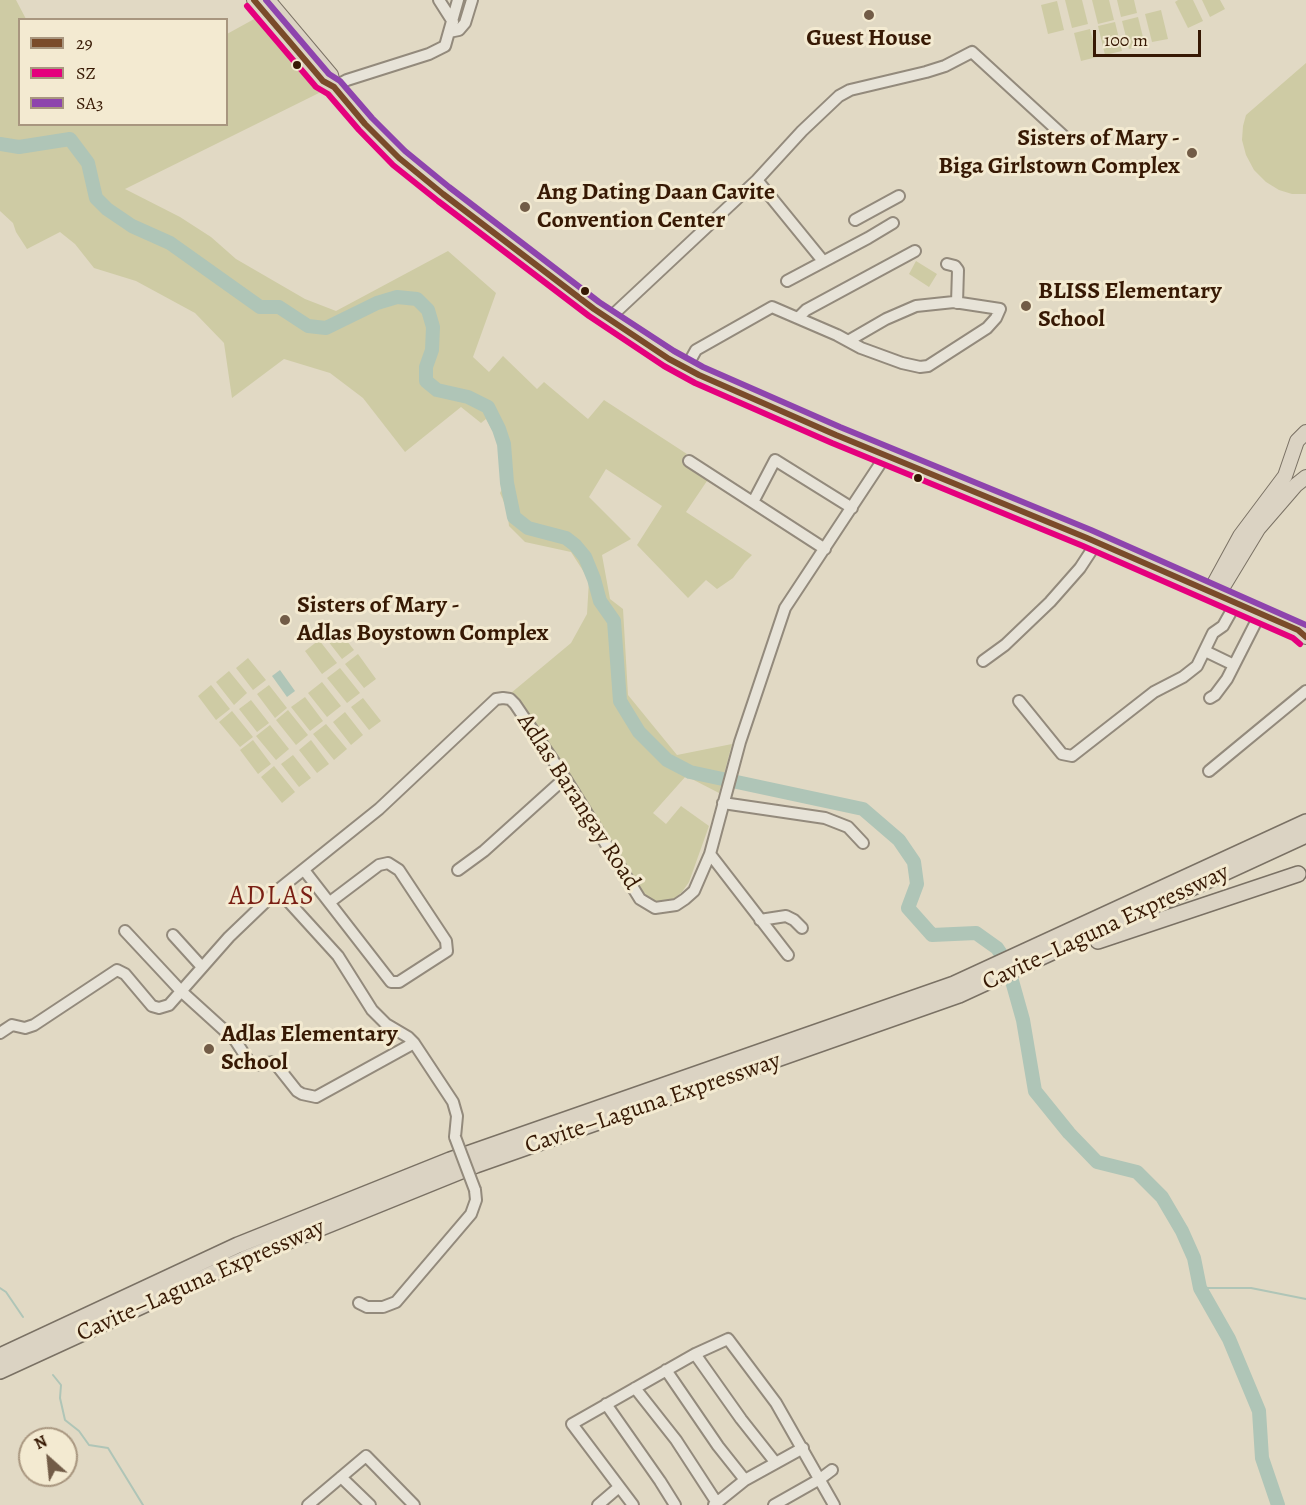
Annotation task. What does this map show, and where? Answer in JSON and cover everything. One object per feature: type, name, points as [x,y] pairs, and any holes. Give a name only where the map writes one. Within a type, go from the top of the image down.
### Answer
[{"type":"highway","name":"Cavite–Laguna Expressway","points":[[0,1371],[244,1259],[476,1165],[929,1008],[987,977],[1306,822]]},
{"type":"highway","name":"Cavite–Laguna Expressway","points":[[1022,960],[1306,835]]},
{"type":"highway","points":[[1022,960],[1298,874]]},
{"type":"highway","name":"Cavite–Laguna Expressway","points":[[0,1356],[238,1245],[450,1160],[923,996],[987,977]]},
{"type":"main road","points":[[254,0],[323,81],[334,87],[376,136],[417,174],[610,321],[686,368],[886,455],[1097,542],[1304,633]]},
{"type":"main road","points":[[268,0],[331,75],[334,87]]},
{"type":"main road","points":[[1214,593],[1230,565],[1245,529],[1281,482],[1297,441],[1306,432]]},
{"type":"main road","points":[[1294,452],[1306,468]]},
{"type":"main road","points":[[1192,584],[1230,565],[1296,485],[1306,477]]},
{"type":"main road","points":[[1230,565],[1236,603]]},
{"type":"street","points":[[439,0],[451,27],[459,30],[465,23],[472,0]]},
{"type":"street","points":[[334,87],[343,81],[437,51],[445,46],[458,0]]},
{"type":"street","points":[[610,321],[617,311],[756,180],[834,100],[850,90],[926,72],[945,66],[972,52],[1069,141]]},
{"type":"street","points":[[756,180],[823,261]]},
{"type":"street","points":[[855,220],[899,196]]},
{"type":"street","points":[[787,281],[893,223]]},
{"type":"street","points":[[799,317],[806,310],[915,251]]},
{"type":"street","points":[[947,264],[955,266],[959,272],[957,303]]},
{"type":"street","points":[[686,368],[696,350],[772,307],[799,317],[861,348],[920,367],[928,366],[987,328],[1000,309],[936,302],[916,306],[886,319],[848,341]]},
{"type":"street","name":"Adlas Barangay Road","points":[[4,1029],[34,1025],[114,971],[122,971],[148,1003],[159,1008],[169,1005],[230,937],[278,890],[384,804],[496,699],[510,699],[515,704],[565,778],[640,899],[655,908],[665,907],[686,899],[694,891],[710,854],[731,772],[785,609],[886,455]]},
{"type":"street","points":[[753,502],[775,460],[852,508]]},
{"type":"street","points":[[689,461],[825,549]]},
{"type":"street","points":[[983,661],[1005,645],[1050,602],[1080,568],[1097,542]]},
{"type":"street","points":[[1019,701],[1062,754],[1070,757],[1154,692],[1197,666],[1213,633],[1223,626],[1236,603]]},
{"type":"street","points":[[1210,698],[1221,687],[1260,614]]},
{"type":"street","points":[[1205,651],[1234,665]]},
{"type":"street","points":[[1209,771],[1306,691]]},
{"type":"street","points":[[458,870],[484,851],[565,778]]},
{"type":"street","points":[[724,798],[825,818],[848,827],[863,843]]},
{"type":"street","points":[[710,854],[788,955]]},
{"type":"street","points":[[304,870],[393,984],[447,951],[446,941],[399,870],[388,863],[379,865],[330,902]]},
{"type":"street","points":[[278,890],[338,956],[372,1010],[386,1024],[414,1043],[453,1102],[457,1116],[455,1137],[475,1190],[476,1200],[471,1214],[396,1302],[383,1307],[367,1307],[359,1303]]},
{"type":"street","points":[[760,920],[786,916],[802,928]]},
{"type":"street","points":[[125,932],[181,991],[231,1036],[250,1063],[255,1065],[274,1062],[297,1091],[316,1098],[414,1043]]},
{"type":"street","points":[[173,935],[202,967]]},
{"type":"street","points":[[633,1505],[572,1424],[695,1354],[728,1339],[776,1403],[834,1505]]},
{"type":"street","points":[[695,1354],[775,1462]]},
{"type":"street","points":[[666,1370],[718,1446],[745,1480]]},
{"type":"street","points":[[636,1388],[676,1440],[716,1504],[745,1480],[803,1448]]},
{"type":"street","points":[[606,1404],[675,1505]]},
{"type":"street","points":[[315,1503],[366,1456],[414,1505]]},
{"type":"street","points":[[774,1505],[832,1470]]},
{"type":"street","points":[[341,1477],[370,1505]]},
{"type":"street","points":[[598,1505],[620,1487]]},
{"type":"shaded area","points":[[0,0],[16,0],[25,18],[18,18],[18,126],[228,126],[228,33],[256,18],[321,92],[125,189],[180,217],[211,237],[236,259],[305,299],[336,311],[448,251],[496,293],[473,357],[489,372],[503,356],[537,389],[544,382],[588,419],[604,400],[687,454],[682,462],[709,478],[686,512],[752,555],[733,578],[717,589],[706,580],[688,598],[637,545],[662,506],[606,469],[589,497],[631,539],[602,555],[610,599],[623,609],[628,695],[677,755],[732,744],[719,793],[686,776],[653,813],[666,824],[681,806],[709,826],[689,882],[682,892],[675,898],[663,902],[652,901],[642,893],[592,811],[511,693],[571,643],[587,614],[589,580],[571,552],[525,542],[509,526],[507,509],[500,493],[504,485],[497,439],[486,419],[481,423],[461,407],[405,452],[363,398],[330,373],[284,359],[232,398],[224,343],[195,313],[136,281],[94,268],[75,244],[60,232],[27,249],[13,223],[0,211]]},
{"type":"shaded area","points":[[1065,0],[1082,0],[1088,24],[1072,28]]},
{"type":"shaded area","points":[[1092,0],[1109,0],[1114,20],[1098,24]]},
{"type":"shaded area","points":[[1117,0],[1134,0],[1137,13],[1121,17]]},
{"type":"shaded area","points":[[1193,0],[1203,21],[1188,28],[1175,2]]},
{"type":"shaded area","points":[[1202,0],[1220,0],[1225,9],[1210,17]]},
{"type":"shaded area","points":[[1057,1],[1064,30],[1048,34],[1041,5]]},
{"type":"shaded area","points":[[1161,10],[1168,39],[1152,42],[1145,14]]},
{"type":"shaded area","points":[[1138,17],[1145,45],[1129,49],[1122,21]]},
{"type":"shaded area","points":[[1115,22],[1122,51],[1105,55],[1098,26]]},
{"type":"shaded area","points":[[1090,29],[1097,57],[1081,61],[1074,33]]},
{"type":"shaded area","points":[[1306,63],[1306,194],[1292,194],[1279,190],[1266,182],[1254,170],[1246,155],[1242,140],[1243,126],[1246,115]]},
{"type":"shaded area","points":[[916,261],[937,274],[929,287],[909,274]]},
{"type":"shaded area","points":[[336,627],[354,650],[342,659],[324,636]]},
{"type":"shaded area","points":[[319,640],[337,663],[322,674],[305,651]]},
{"type":"shaded area","points":[[358,654],[376,679],[364,688],[345,664]]},
{"type":"shaded area","points":[[248,658],[266,680],[253,690],[236,668]]},
{"type":"shaded area","points":[[340,668],[360,693],[347,703],[327,678]]},
{"type":"shaded area","points":[[280,670],[295,691],[287,697],[272,676]]},
{"type":"shaded area","points":[[229,671],[247,693],[234,705],[216,682]]},
{"type":"shaded area","points":[[322,682],[341,706],[327,717],[308,693]]},
{"type":"shaded area","points":[[211,685],[230,709],[216,720],[198,696]]},
{"type":"shaded area","points":[[269,685],[287,708],[275,718],[257,694]]},
{"type":"shaded area","points":[[305,697],[323,721],[310,731],[291,707]]},
{"type":"shaded area","points":[[363,698],[381,721],[369,730],[351,707]]},
{"type":"shaded area","points":[[251,700],[269,723],[257,732],[239,709]]},
{"type":"shaded area","points":[[288,710],[308,735],[296,745],[276,720]]},
{"type":"shaded area","points":[[232,711],[253,737],[240,747],[219,722]]},
{"type":"shaded area","points":[[345,712],[363,735],[351,745],[333,722]]},
{"type":"shaded area","points":[[326,724],[347,749],[334,760],[313,734]]},
{"type":"shaded area","points":[[270,725],[289,749],[276,760],[256,736]]},
{"type":"shaded area","points":[[253,740],[271,764],[258,774],[240,750]]},
{"type":"shaded area","points":[[311,740],[329,764],[317,773],[299,750]]},
{"type":"shaded area","points":[[293,755],[311,778],[299,787],[281,764]]},
{"type":"shaded area","points":[[274,766],[295,792],[282,803],[261,777]]},
{"type":"waterway","points":[[0,144],[19,147],[70,139],[88,163],[96,198],[107,209],[132,226],[170,243],[260,307],[279,307],[308,326],[326,328],[377,303],[397,297],[417,299],[428,310],[433,327],[432,350],[426,367],[426,381],[437,390],[468,397],[488,407],[504,444],[507,483],[514,517],[528,528],[566,538],[585,557],[600,601],[614,621],[620,701],[639,732],[667,760],[690,772],[863,809],[899,840],[914,862],[917,884],[908,908],[932,935],[976,933],[997,948],[1007,963],[1023,1020],[1035,1091],[1069,1133],[1097,1162],[1137,1172],[1162,1197],[1182,1231],[1194,1258],[1200,1288],[1229,1339],[1259,1411],[1262,1458],[1278,1505]]},
{"type":"waterway","points":[[0,1288],[6,1292],[23,1317]]},
{"type":"waterway","points":[[1200,1288],[1251,1288],[1306,1299]]},
{"type":"waterway","points":[[53,1375],[61,1385],[60,1398],[65,1420],[79,1431],[89,1445],[108,1448],[143,1505]]},
{"type":"transit line","name":"29","points":[[254,0],[323,81],[334,87],[365,124],[399,158],[594,309],[669,359],[699,375],[836,435],[1087,538],[1298,630],[1306,637]]},
{"type":"transit line","name":"SA3","points":[[266,0],[329,74],[340,81],[405,151],[599,302],[674,351],[703,367],[840,427],[1091,530],[1306,625]]},
{"type":"transit line","name":"SZ","points":[[247,6],[316,87],[328,94],[393,165],[589,316],[664,366],[695,383],[832,443],[1083,546],[1293,638],[1300,644]]},
{"type":"place","name":"Guest House","points":[[869,15]]},
{"type":"place","name":"Sisters of Mary - Biga Girlstown Complex","points":[[1192,153]]},
{"type":"place","name":"Ang Dating Daan Cavite Convention Center","points":[[525,207]]},
{"type":"place","name":"BLISS Elementary School","points":[[1026,306]]},
{"type":"place","name":"Sisters of Mary - Adlas Boystown Complex","points":[[285,620]]},
{"type":"place","name":"Adlas Elementary School","points":[[209,1049]]},
{"type":"district","name":"ADLAS","points":[[272,897]]}]
